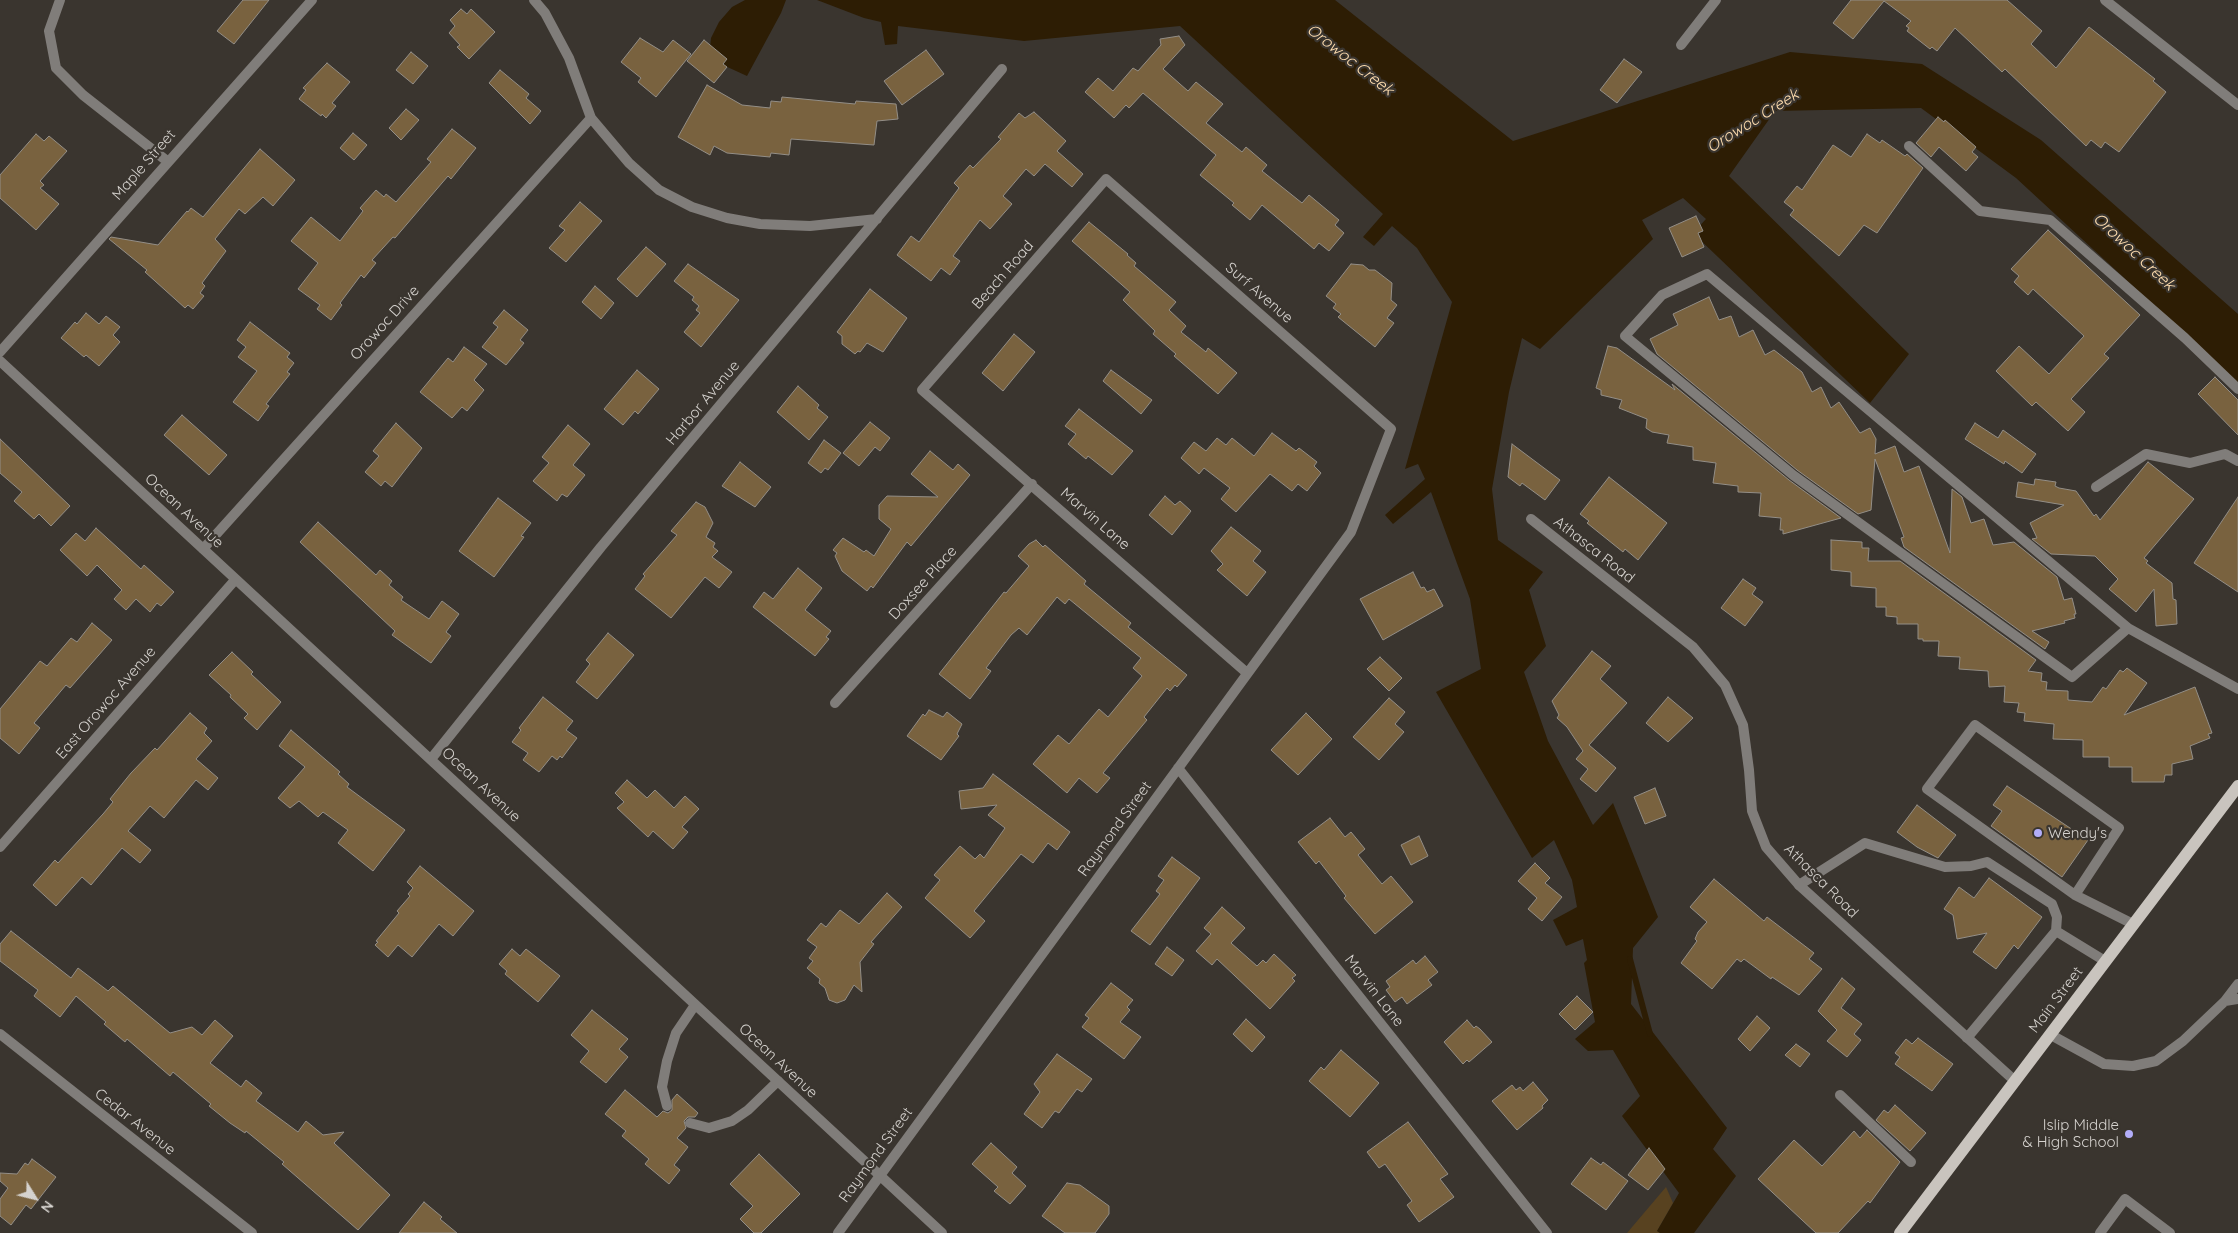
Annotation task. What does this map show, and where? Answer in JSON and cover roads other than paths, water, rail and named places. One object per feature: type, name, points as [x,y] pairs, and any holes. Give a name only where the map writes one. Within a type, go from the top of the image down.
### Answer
[{"type":"main road","name":"Main Street","points":[[1900,1233],[2238,786]]},
{"type":"street","points":[[60,0],[48,31],[56,68],[83,95],[167,161]]},
{"type":"street","name":"Maple Street","points":[[0,352],[167,161],[312,0]]},
{"type":"street","points":[[534,0],[545,13],[569,58],[591,118],[628,163],[659,190],[692,207],[727,218],[760,224],[810,226],[877,219]]},
{"type":"street","points":[[1681,45],[1716,0]]},
{"type":"street","points":[[2105,0],[2238,105]]},
{"type":"street","name":"Harbor Avenue","points":[[431,759],[607,539],[1002,69]]},
{"type":"street","name":"Orowoc Drive","points":[[203,549],[591,118]]},
{"type":"street","points":[[1909,146],[1980,211],[2050,220],[2185,338],[2238,389]]},
{"type":"street","name":"Beach Road","points":[[922,390],[1106,180]]},
{"type":"street","name":"Surf Avenue","points":[[1106,180],[1391,429]]},
{"type":"street","points":[[2128,628],[2072,677],[1793,475],[1625,336],[1662,295],[1707,274],[2128,628],[2238,689]]},
{"type":"street","name":"Ocean Avenue","points":[[0,361],[942,1233]]},
{"type":"street","name":"Marvin Lane","points":[[922,390],[1247,672]]},
{"type":"street","name":"Raymond Street","points":[[838,1233],[1351,532],[1391,429]]},
{"type":"street","points":[[2096,487],[2146,454],[2190,463],[2225,454],[2238,461]]},
{"type":"street","name":"Doxsee Place","points":[[836,703],[1032,484]]},
{"type":"street","name":"Athasca Road","points":[[1530,519],[1693,647],[1725,685],[1743,725],[1750,770],[1752,811],[1766,847],[1799,885],[1967,1038],[2016,1080]]},
{"type":"street","name":"East Orowoc Avenue","points":[[0,847],[235,580]]},
{"type":"street","points":[[2074,895],[2119,828],[1975,724],[1927,789],[2074,895],[2132,924]]},
{"type":"street","name":"Marvin Lane","points":[[1178,768],[1547,1233]]},
{"type":"street","points":[[1799,885],[1865,843],[1945,867],[1971,866],[1987,862],[2052,904],[2057,917],[2056,931],[1967,1038]]},
{"type":"street","points":[[2056,931],[2105,961]]},
{"type":"street","points":[[2051,1035],[2104,1064],[2133,1066],[2156,1061],[2183,1041],[2225,1001],[2238,984]]},
{"type":"street","points":[[2225,1001],[2238,999]]},
{"type":"street","points":[[667,1106],[662,1087],[668,1061],[676,1033],[695,1005]]},
{"type":"street","name":"Cedar Avenue","points":[[0,1034],[252,1233]]},
{"type":"street","points":[[690,1123],[709,1128],[732,1121],[748,1110],[778,1081]]},
{"type":"street","points":[[1840,1095],[1911,1162]]},
{"type":"street","points":[[2100,1233],[2124,1199],[2170,1233]]},
{"type":"water","points":[[745,0],[786,0],[747,76],[723,65],[710,48],[711,38],[719,22],[732,7]]},
{"type":"water","name":"Orowoc Creek","points":[[817,0],[1335,0],[1513,141],[1790,52],[1922,64],[2041,140],[2238,314],[2238,383],[2016,178],[1921,108],[1775,111],[1729,176],[1909,354],[1870,403],[1693,233],[1706,219],[1683,198],[1642,220],[1653,239],[1540,349],[1522,338],[1509,392],[1492,489],[1498,540],[1543,572],[1529,590],[1546,646],[1524,672],[1548,741],[1593,825],[1613,803],[1658,917],[1633,948],[1631,1004],[1727,1128],[1713,1149],[1736,1176],[1694,1233],[1660,1233],[1657,1231],[1679,1193],[1622,1116],[1640,1096],[1613,1050],[1588,1051],[1575,1039],[1595,1022],[1584,963],[1587,960],[1583,939],[1566,946],[1553,920],[1577,907],[1572,880],[1554,840],[1532,858],[1436,692],[1481,669],[1470,599],[1431,492],[1393,524],[1385,515],[1425,479],[1418,464],[1405,469],[1452,302],[1417,248],[1392,226],[1374,246],[1363,237],[1383,214],[1180,26],[1024,41],[898,26],[897,44],[885,45],[881,22],[864,18]]},
{"type":"waterway","points":[[1630,959],[1650,1034]]},
{"type":"place","name":"Wendy's","points":[[2038,833]]},
{"type":"place","name":"Islip Middle & High School","points":[[2129,1134]]}]
